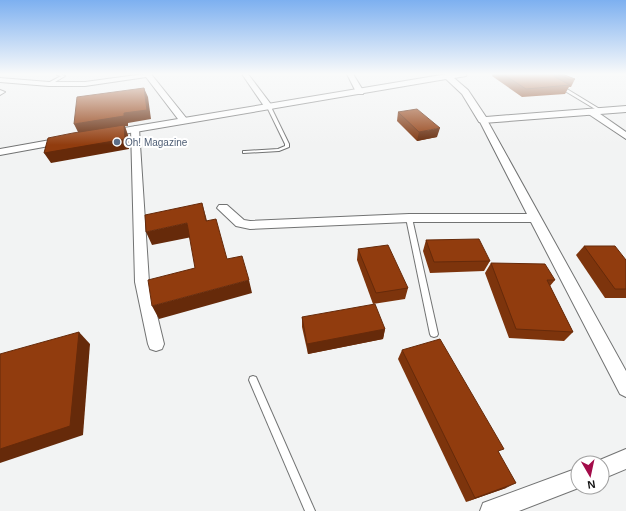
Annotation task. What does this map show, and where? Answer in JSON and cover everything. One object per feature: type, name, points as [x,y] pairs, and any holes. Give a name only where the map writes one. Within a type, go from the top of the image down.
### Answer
[{"type":"street","points":[[166,98],[184,121]]},
{"type":"street","points":[[262,98],[269,107]]},
{"type":"street","points":[[98,135],[325,98]]},
{"type":"street","points":[[469,98],[483,120],[626,388]]},
{"type":"street","points":[[483,120],[626,109]]},
{"type":"street","points":[[596,111],[626,136]]},
{"type":"street","points":[[136,129],[142,282],[156,344]]},
{"type":"street","points":[[0,152],[75,139]]},
{"type":"street","points":[[223,208],[244,225],[409,218],[534,218]]},
{"type":"street","points":[[610,466],[626,460]]},
{"type":"street","points":[[491,511],[570,481]]},
{"type":"lane","points":[[576,98],[596,111]]},
{"type":"lane","points":[[244,152],[279,150],[287,147],[287,144],[269,107]]},
{"type":"lane","points":[[409,218],[434,334]]},
{"type":"lane","points":[[253,380],[310,511]]},
{"type":"building","points":[[77,98],[145,98],[147,110],[124,113],[124,116],[74,124]]},
{"type":"building","points":[[417,109],[440,128],[419,132],[398,112]]},
{"type":"building","points":[[124,125],[125,139],[44,153],[48,138]]},
{"type":"building","points":[[202,203],[206,221],[216,219],[227,259],[242,256],[249,280],[152,306],[148,280],[195,268],[187,223],[146,232],[145,215]]},
{"type":"building","points":[[479,239],[490,261],[434,262],[426,240]]},
{"type":"building","points":[[388,245],[408,288],[376,293],[358,249]]},
{"type":"building","points":[[584,246],[615,246],[626,260],[626,289],[615,289]]},
{"type":"building","points":[[491,263],[545,264],[555,280],[547,280],[573,332],[516,329]]},
{"type":"building","points":[[375,304],[385,329],[307,344],[302,317]]},
{"type":"building","points":[[79,332],[70,426],[0,449],[0,354]]},
{"type":"building","points":[[440,339],[504,449],[498,451],[516,483],[475,498],[402,350]]},
{"type":"place","name":"Oh! Magazine","points":[[117,142]]}]
